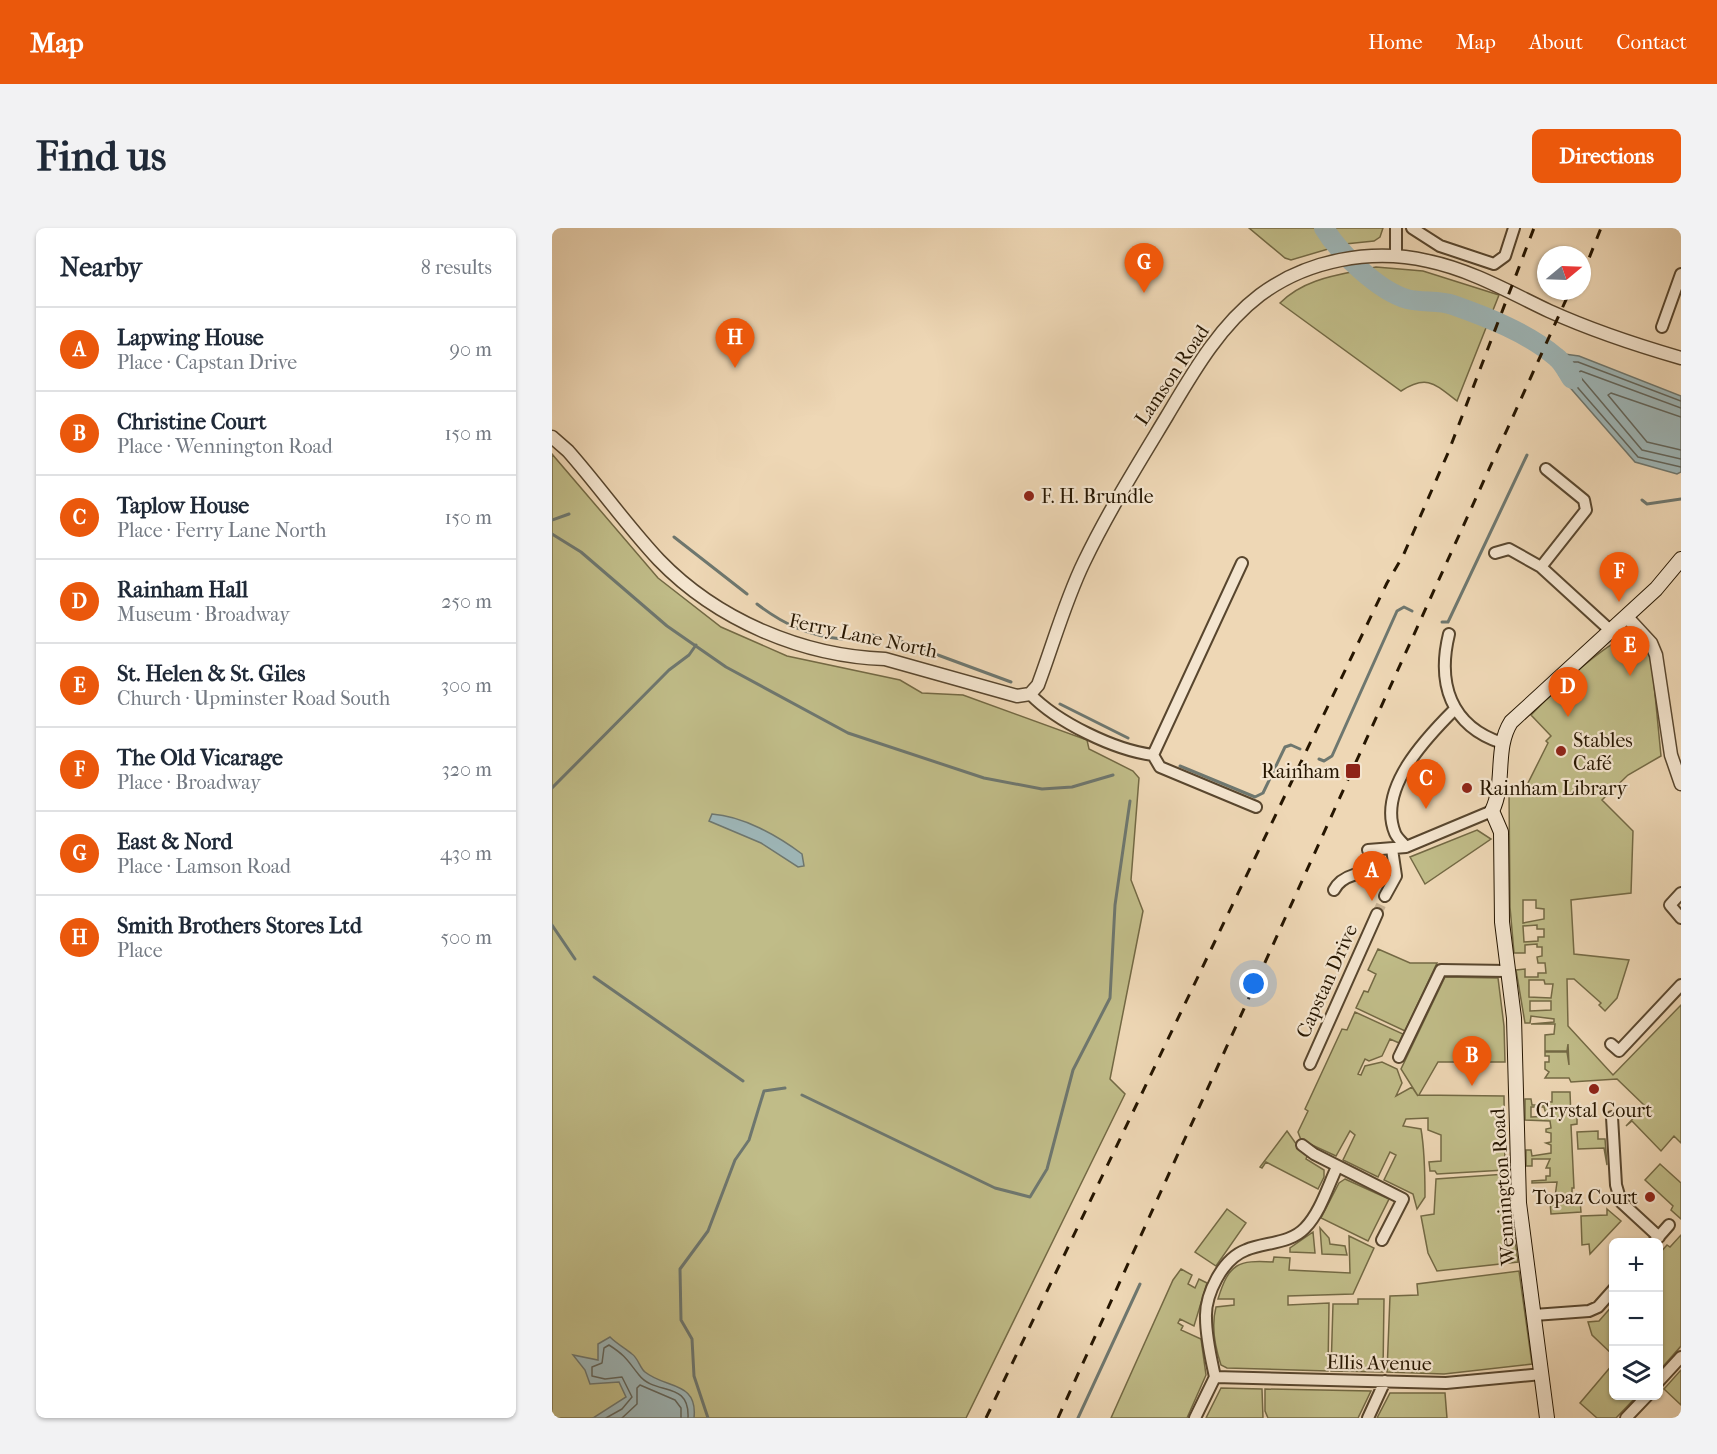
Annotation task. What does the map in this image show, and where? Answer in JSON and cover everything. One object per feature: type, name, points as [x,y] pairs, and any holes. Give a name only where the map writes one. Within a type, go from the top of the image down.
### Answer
[{"type":"main road","points":[[1492,811],[1500,792],[1502,744],[1511,722],[1627,617],[1656,589],[1681,559]]},
{"type":"main road","name":"Wennington Road","points":[[1492,811],[1501,832],[1502,922],[1514,1018],[1516,1171],[1547,1418]]},
{"type":"street","points":[[1396,256],[1399,228]]},
{"type":"street","points":[[1412,228],[1440,246],[1494,264],[1505,256],[1514,228]]},
{"type":"street","name":"Lamson Road","points":[[1030,694],[1038,685],[1083,563],[1116,501],[1207,352],[1235,319],[1260,296],[1285,280],[1328,262],[1365,256],[1396,256],[1427,260],[1471,274],[1578,323],[1634,344],[1681,358]]},
{"type":"street","points":[[1662,327],[1681,274]]},
{"type":"street","name":"Ferry Lane North","points":[[552,437],[568,451],[660,561],[679,579],[736,616],[775,637],[802,647],[864,658],[885,659],[1017,696],[1030,694]]},
{"type":"street","points":[[1541,567],[1586,510],[1584,500],[1546,469]]},
{"type":"street","points":[[1495,553],[1509,549],[1541,567],[1611,632]]},
{"type":"street","points":[[1153,755],[1242,563]]},
{"type":"street","points":[[1627,617],[1651,643],[1656,655],[1671,755],[1681,784]]},
{"type":"street","points":[[1449,634],[1443,669],[1445,686],[1454,710],[1490,740],[1502,744]]},
{"type":"street","points":[[1030,694],[1062,719],[1125,749],[1153,755],[1160,767],[1256,807]]},
{"type":"street","points":[[1406,848],[1395,833],[1394,785],[1429,735],[1454,710]]},
{"type":"street","points":[[1368,850],[1406,848],[1492,811]]},
{"type":"street","points":[[1386,896],[1396,876],[1392,849]]},
{"type":"street","points":[[1334,890],[1339,881],[1346,877],[1395,869]]},
{"type":"street","points":[[1681,893],[1670,904],[1681,918]]},
{"type":"street","name":"Capstan Drive","points":[[1310,1064],[1377,914]]},
{"type":"street","points":[[1399,1058],[1441,970],[1507,971]]},
{"type":"street","points":[[1611,1044],[1619,1051],[1681,985]]},
{"type":"street","points":[[1612,1117],[1617,1185],[1621,1202],[1654,1238]]},
{"type":"street","points":[[1302,1145],[1337,1167],[1403,1199],[1382,1239]]},
{"type":"street","points":[[1195,1418],[1215,1377],[1206,1316],[1211,1293],[1220,1274],[1230,1261],[1244,1250],[1292,1238],[1305,1228],[1337,1167]]},
{"type":"street","points":[[1658,1238],[1669,1225]]},
{"type":"street","points":[[1534,1315],[1589,1311],[1598,1306],[1611,1292]]},
{"type":"street","points":[[1663,1377],[1681,1357]]},
{"type":"street","name":"Ellis Avenue","points":[[1215,1377],[1446,1383],[1542,1374]]},
{"type":"street","points":[[1368,1418],[1385,1381]]},
{"type":"street","points":[[1626,1418],[1642,1400]]},
{"type":"shaded area","points":[[1249,228],[1383,228],[1380,237],[1374,241],[1345,244],[1291,260],[1285,258]]},
{"type":"shaded area","points":[[1376,267],[1423,271],[1499,295],[1457,401],[1431,383],[1418,383],[1401,391],[1280,303],[1290,294],[1313,282]]},
{"type":"shaded area","points":[[552,454],[658,578],[721,627],[787,656],[900,680],[922,693],[963,695],[1087,740],[1089,749],[1133,771],[1139,778],[1131,880],[1143,911],[1110,1079],[1125,1094],[966,1418],[552,1418]]},
{"type":"shaded area","points":[[1629,636],[1640,638],[1651,653],[1661,756],[1628,775],[1602,800],[1633,831],[1631,893],[1571,900],[1574,954],[1629,960],[1617,998],[1605,1011],[1599,1005],[1601,1003],[1574,979],[1567,979],[1568,1026],[1613,1075],[1681,1005],[1681,1143],[1674,1136],[1661,1151],[1632,1121],[1626,1126],[1645,1106],[1617,1079],[1571,1082],[1569,1078],[1545,1078],[1549,1072],[1545,1069],[1545,1062],[1549,1062],[1549,1056],[1545,1056],[1545,1052],[1567,1052],[1569,1065],[1568,1044],[1567,1051],[1545,1051],[1545,1035],[1554,1034],[1555,1024],[1531,1024],[1554,1022],[1554,1019],[1531,1016],[1530,1023],[1525,1023],[1516,970],[1525,969],[1525,977],[1538,977],[1538,973],[1546,973],[1545,963],[1538,963],[1537,957],[1542,956],[1542,947],[1537,947],[1537,944],[1525,945],[1525,953],[1514,953],[1510,907],[1509,791],[1523,793],[1548,743],[1546,741],[1551,736],[1531,715],[1578,670],[1618,641]],"holes":[[[1523,900],[1536,900],[1536,908],[1544,909],[1544,919],[1523,923]],[[1537,925],[1537,929],[1544,929],[1544,937],[1538,937],[1538,941],[1524,942],[1523,926]],[[1529,980],[1544,980],[1545,984],[1553,984],[1551,998],[1529,997]],[[1530,1001],[1551,1001],[1551,1010],[1530,1011]]]},
{"type":"shaded area","points":[[1477,830],[1491,839],[1425,884],[1410,857]]},
{"type":"shaded area","points":[[1378,949],[1410,963],[1437,963],[1405,1031],[1356,1008],[1364,991],[1368,992],[1376,974],[1368,970]]},
{"type":"shaded area","points":[[1445,977],[1498,978],[1504,1026],[1505,1062],[1438,1062],[1419,1095],[1504,1096],[1505,1170],[1437,1174],[1435,1171],[1430,1171],[1429,1162],[1441,1161],[1441,1135],[1428,1130],[1428,1118],[1406,1119],[1403,1126],[1421,1129],[1425,1163],[1425,1197],[1417,1209],[1413,1194],[1384,1180],[1396,1155],[1390,1152],[1378,1177],[1343,1160],[1355,1135],[1350,1131],[1336,1156],[1301,1140],[1298,1132],[1308,1111],[1305,1109],[1342,1029],[1347,1030],[1355,1012],[1403,1034],[1399,1043],[1390,1039],[1382,1056],[1369,1061],[1365,1059],[1358,1074],[1361,1075],[1365,1066],[1382,1062],[1397,1069],[1402,1083],[1396,1096],[1412,1087],[1418,1096],[1401,1069]]},
{"type":"shaded area","points":[[1552,1092],[1570,1092],[1571,1117],[1577,1117],[1577,1124],[1571,1125],[1574,1188],[1572,1188],[1572,1196],[1555,1197],[1557,1182],[1532,1183],[1532,1181],[1546,1180],[1546,1176],[1550,1176],[1550,1168],[1546,1168],[1550,1159],[1532,1159],[1532,1166],[1526,1166],[1526,1150],[1531,1150],[1532,1156],[1551,1153],[1551,1145],[1546,1143],[1551,1142],[1551,1133],[1546,1132],[1546,1129],[1551,1128],[1550,1121],[1525,1120],[1525,1099],[1531,1099],[1532,1105],[1552,1102]],"holes":[[[1531,1107],[1544,1107],[1545,1111],[1550,1111],[1551,1116],[1531,1117]]]},
{"type":"shaded area","points":[[1287,1131],[1299,1148],[1308,1154],[1306,1159],[1324,1170],[1324,1177],[1318,1189],[1266,1162],[1262,1168],[1260,1167]]},
{"type":"shaded area","points":[[1598,1131],[1598,1139],[1605,1139],[1607,1165],[1604,1148],[1578,1149],[1577,1132]]},
{"type":"shaded area","points":[[1660,1164],[1681,1183],[1681,1219],[1671,1210],[1673,1206],[1645,1180]]},
{"type":"shaded area","points":[[1506,1174],[1518,1262],[1437,1271],[1428,1253],[1421,1216],[1434,1214],[1436,1179]]},
{"type":"shaded area","points":[[1345,1179],[1389,1199],[1368,1241],[1321,1218],[1339,1183]]},
{"type":"shaded area","points":[[1580,1200],[1581,1212],[1551,1214],[1550,1202]]},
{"type":"shaded area","points":[[1227,1209],[1246,1223],[1216,1266],[1195,1252]]},
{"type":"shaded area","points":[[1607,1209],[1621,1221],[1590,1254],[1589,1244],[1582,1245],[1581,1216],[1607,1215]]},
{"type":"shaded area","points":[[1320,1228],[1329,1238],[1330,1244],[1345,1246],[1347,1255],[1322,1254]]},
{"type":"shaded area","points":[[1313,1232],[1315,1253],[1290,1252],[1290,1248]]},
{"type":"shaded area","points":[[1681,1235],[1681,1346],[1663,1366],[1663,1250],[1667,1245],[1670,1247]]},
{"type":"shaded area","points":[[1349,1236],[1374,1248],[1353,1294],[1288,1296],[1288,1305],[1329,1303],[1328,1371],[1227,1368],[1221,1365],[1214,1336],[1214,1322],[1216,1307],[1234,1305],[1234,1299],[1218,1299],[1231,1271],[1243,1263],[1273,1262],[1274,1257],[1290,1258],[1289,1270],[1350,1273]]},
{"type":"shaded area","points":[[1181,1269],[1192,1275],[1188,1284],[1195,1288],[1199,1279],[1207,1283],[1194,1326],[1180,1319],[1178,1323],[1183,1326],[1181,1330],[1201,1339],[1206,1375],[1187,1418],[1111,1418],[1173,1280]]},
{"type":"shaded area","points":[[1519,1271],[1532,1364],[1444,1374],[1387,1372],[1390,1296],[1418,1295],[1417,1284]]},
{"type":"shaded area","points":[[1358,1299],[1384,1299],[1383,1372],[1331,1371],[1333,1304],[1358,1304]]},
{"type":"shaded area","points":[[1609,1310],[1609,1351],[1592,1335],[1588,1322],[1599,1321]]},
{"type":"shaded area","points":[[1609,1369],[1609,1400],[1633,1400],[1616,1418],[1597,1418],[1580,1403]]},
{"type":"shaded area","points":[[1681,1370],[1681,1405],[1664,1389]]},
{"type":"shaded area","points":[[1221,1388],[1262,1389],[1263,1418],[1206,1418]]},
{"type":"shaded area","points":[[1265,1389],[1371,1391],[1358,1418],[1268,1418],[1265,1411]]},
{"type":"shaded area","points":[[1390,1393],[1445,1393],[1447,1418],[1377,1418]]},
{"type":"water","points":[[1557,353],[1579,356],[1681,396],[1681,472],[1677,474],[1635,462],[1559,375]]},
{"type":"water","points":[[712,814],[748,823],[782,840],[802,854],[804,866],[798,867],[761,843],[709,821]]},
{"type":"water","points":[[610,1337],[634,1356],[645,1372],[686,1392],[694,1406],[694,1418],[593,1418],[626,1397],[619,1382],[590,1384],[585,1370],[573,1355],[598,1360],[598,1344]]},
{"type":"waterway","points":[[1324,228],[1339,249],[1372,280],[1384,288],[1407,299],[1453,305],[1507,326],[1545,348],[1563,364],[1572,379]]},
{"type":"waterway","points":[[1442,622],[1448,622],[1527,455]]},
{"type":"waterway","points":[[1642,500],[1647,504],[1681,499]]},
{"type":"waterway","points":[[552,520],[569,514]]},
{"type":"waterway","points":[[552,534],[581,552],[667,626],[726,667],[848,733],[984,778],[1042,789],[1072,787],[1113,775]]},
{"type":"waterway","points":[[674,537],[747,594]]},
{"type":"waterway","points":[[757,604],[797,628],[818,635],[842,639]]},
{"type":"waterway","points":[[1319,759],[1324,761],[1332,756],[1397,611],[1404,607],[1412,611]]},
{"type":"waterway","points":[[872,635],[881,637]]},
{"type":"waterway","points":[[900,641],[1011,682]]},
{"type":"waterway","points":[[552,788],[669,670],[689,655],[696,645]]},
{"type":"waterway","points":[[1060,704],[1128,738]]},
{"type":"waterway","points":[[1180,766],[1255,797],[1263,793],[1285,747],[1291,745],[1300,749]]},
{"type":"waterway","points":[[802,1095],[995,1188],[1030,1197],[1047,1169],[1073,1070],[1110,998],[1115,905],[1130,801]]},
{"type":"waterway","points":[[552,925],[575,959]]},
{"type":"waterway","points":[[594,977],[743,1081]]},
{"type":"waterway","points":[[708,1418],[694,1376],[692,1339],[681,1320],[680,1269],[708,1231],[735,1160],[749,1140],[764,1091],[785,1088]]},
{"type":"waterway","points":[[1078,1418],[1140,1284]]},
{"type":"tunnel","points":[[1377,914],[1385,896]]},
{"type":"railway","points":[[986,1418],[1387,583],[1403,556],[1448,453],[1534,228]]},
{"type":"railway","points":[[1591,253],[1601,228]]},
{"type":"railway","points":[[1058,1418],[1566,300]]},
{"type":"place","name":"East & Nord","points":[[1144,293]]},
{"type":"place","name":"Smith Brothers Stores Ltd","points":[[735,368]]},
{"type":"place","name":"F. H. Brundle","points":[[1029,496]]},
{"type":"place","name":"The Old Vicarage","points":[[1619,602]]},
{"type":"place","name":"St. Helen & St. Giles","points":[[1630,676]]},
{"type":"place","name":"Rainham Hall","points":[[1568,717]]},
{"type":"place","name":"Stables Café","points":[[1561,751]]},
{"type":"place","name":"Rainham","points":[[1353,771]]},
{"type":"place","name":"Rainham Library","points":[[1467,788]]},
{"type":"place","name":"Taplow House","points":[[1426,809]]},
{"type":"place","name":"Lapwing House","points":[[1372,901]]},
{"type":"place","name":"Christine Court","points":[[1472,1086]]},
{"type":"place","name":"Crystal Court","points":[[1594,1089]]},
{"type":"place","name":"Topaz Court","points":[[1650,1197]]}]
